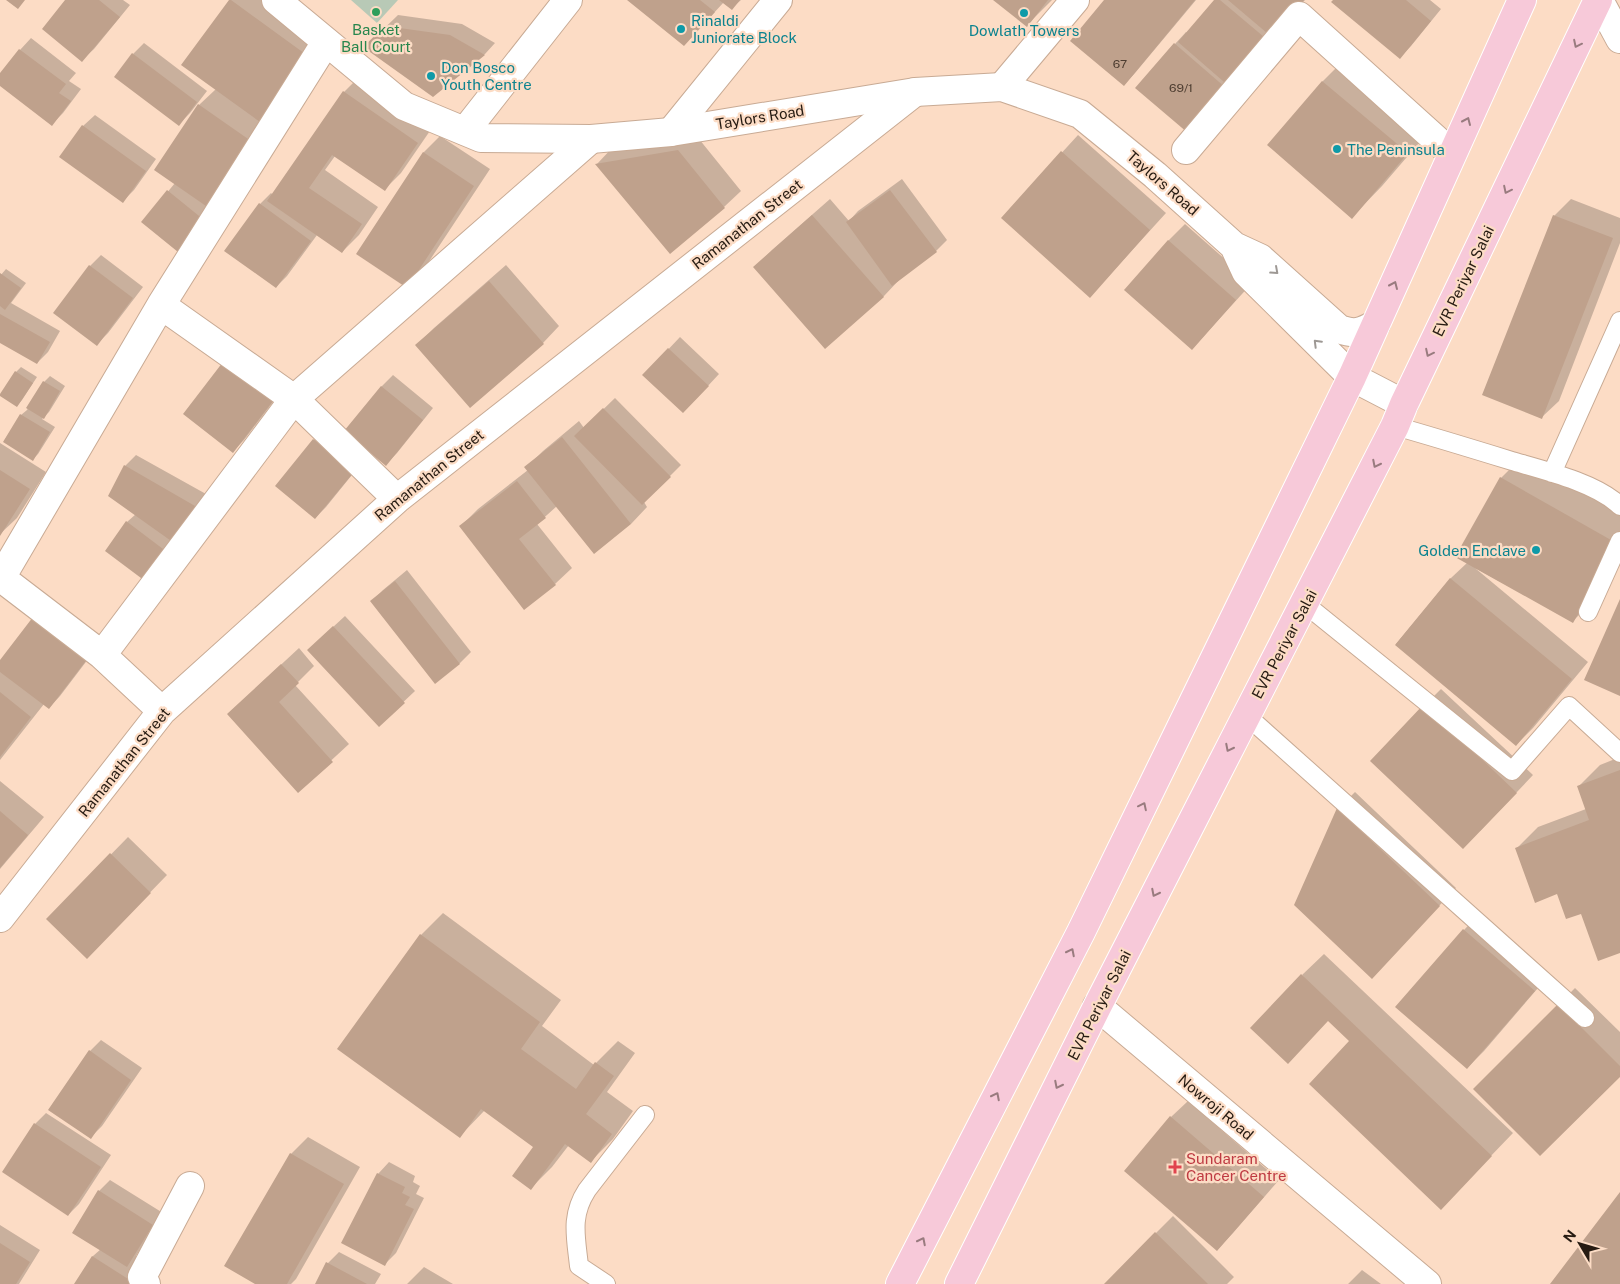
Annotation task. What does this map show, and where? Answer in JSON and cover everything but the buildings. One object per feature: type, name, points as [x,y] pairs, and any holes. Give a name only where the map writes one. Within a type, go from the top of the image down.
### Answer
[{"type":"main road","points":[[900,1284],[1081,932],[1352,377],[1522,0]]},
{"type":"main road","name":"EVR Periyar Salai","points":[[959,1284],[1097,1006],[1305,604],[1399,415],[1598,0]]},
{"type":"street","name":"Taylors Road","points":[[276,0],[404,106],[481,138],[591,139],[671,132],[915,92],[1002,87],[1080,114],[1155,175],[1234,246],[1260,258],[1339,329],[1351,333],[1362,332],[1376,324]]},
{"type":"street","points":[[465,131],[568,0]]},
{"type":"street","points":[[671,132],[778,0]]},
{"type":"street","points":[[1002,87],[1075,0]]},
{"type":"street","points":[[1598,0],[1620,39]]},
{"type":"street","points":[[1186,150],[1299,16],[1452,154]]},
{"type":"street","points":[[162,711],[102,655],[1,577],[161,305],[326,42]]},
{"type":"street","name":"Ramanathan Street","points":[[0,918],[162,711],[397,499],[915,92]]},
{"type":"street","points":[[102,655],[294,398],[591,139]]},
{"type":"street","name":"Taylors Road","points":[[1234,246],[1246,272],[1352,377],[1399,415]]},
{"type":"street","points":[[161,305],[294,398],[397,499]]},
{"type":"street","name":"Nowroji Road","points":[[1097,1006],[1427,1284]]},
{"type":"street","points":[[146,1284],[142,1277],[190,1186]]},
{"type":"lane","points":[[1552,473],[1620,321]]},
{"type":"lane","points":[[1399,415],[1601,491],[1620,506]]},
{"type":"lane","points":[[1588,612],[1620,541]]},
{"type":"lane","points":[[1305,604],[1512,771],[1569,706],[1620,753]]},
{"type":"lane","points":[[1246,715],[1584,1018]]},
{"type":"lane","points":[[606,1284],[579,1266],[575,1226],[579,1202],[645,1115]]},
{"type":"green space","name":"Basket Ball Court","points":[[351,0],[398,0],[377,23]]},
{"type":"place","name":"Basket Ball Court","points":[[376,12]]},
{"type":"place","name":"Dowlath Towers","points":[[1024,13]]},
{"type":"place","name":"Rinaldi Juniorate Block","points":[[681,29]]},
{"type":"place","name":"Don Bosco Youth Centre","points":[[431,76]]},
{"type":"place","name":"The Peninsula","points":[[1337,149]]},
{"type":"place","name":"Golden Enclave","points":[[1536,550]]},
{"type":"place","name":"Sundaram Cancer Centre","points":[[1175,1167]]}]
